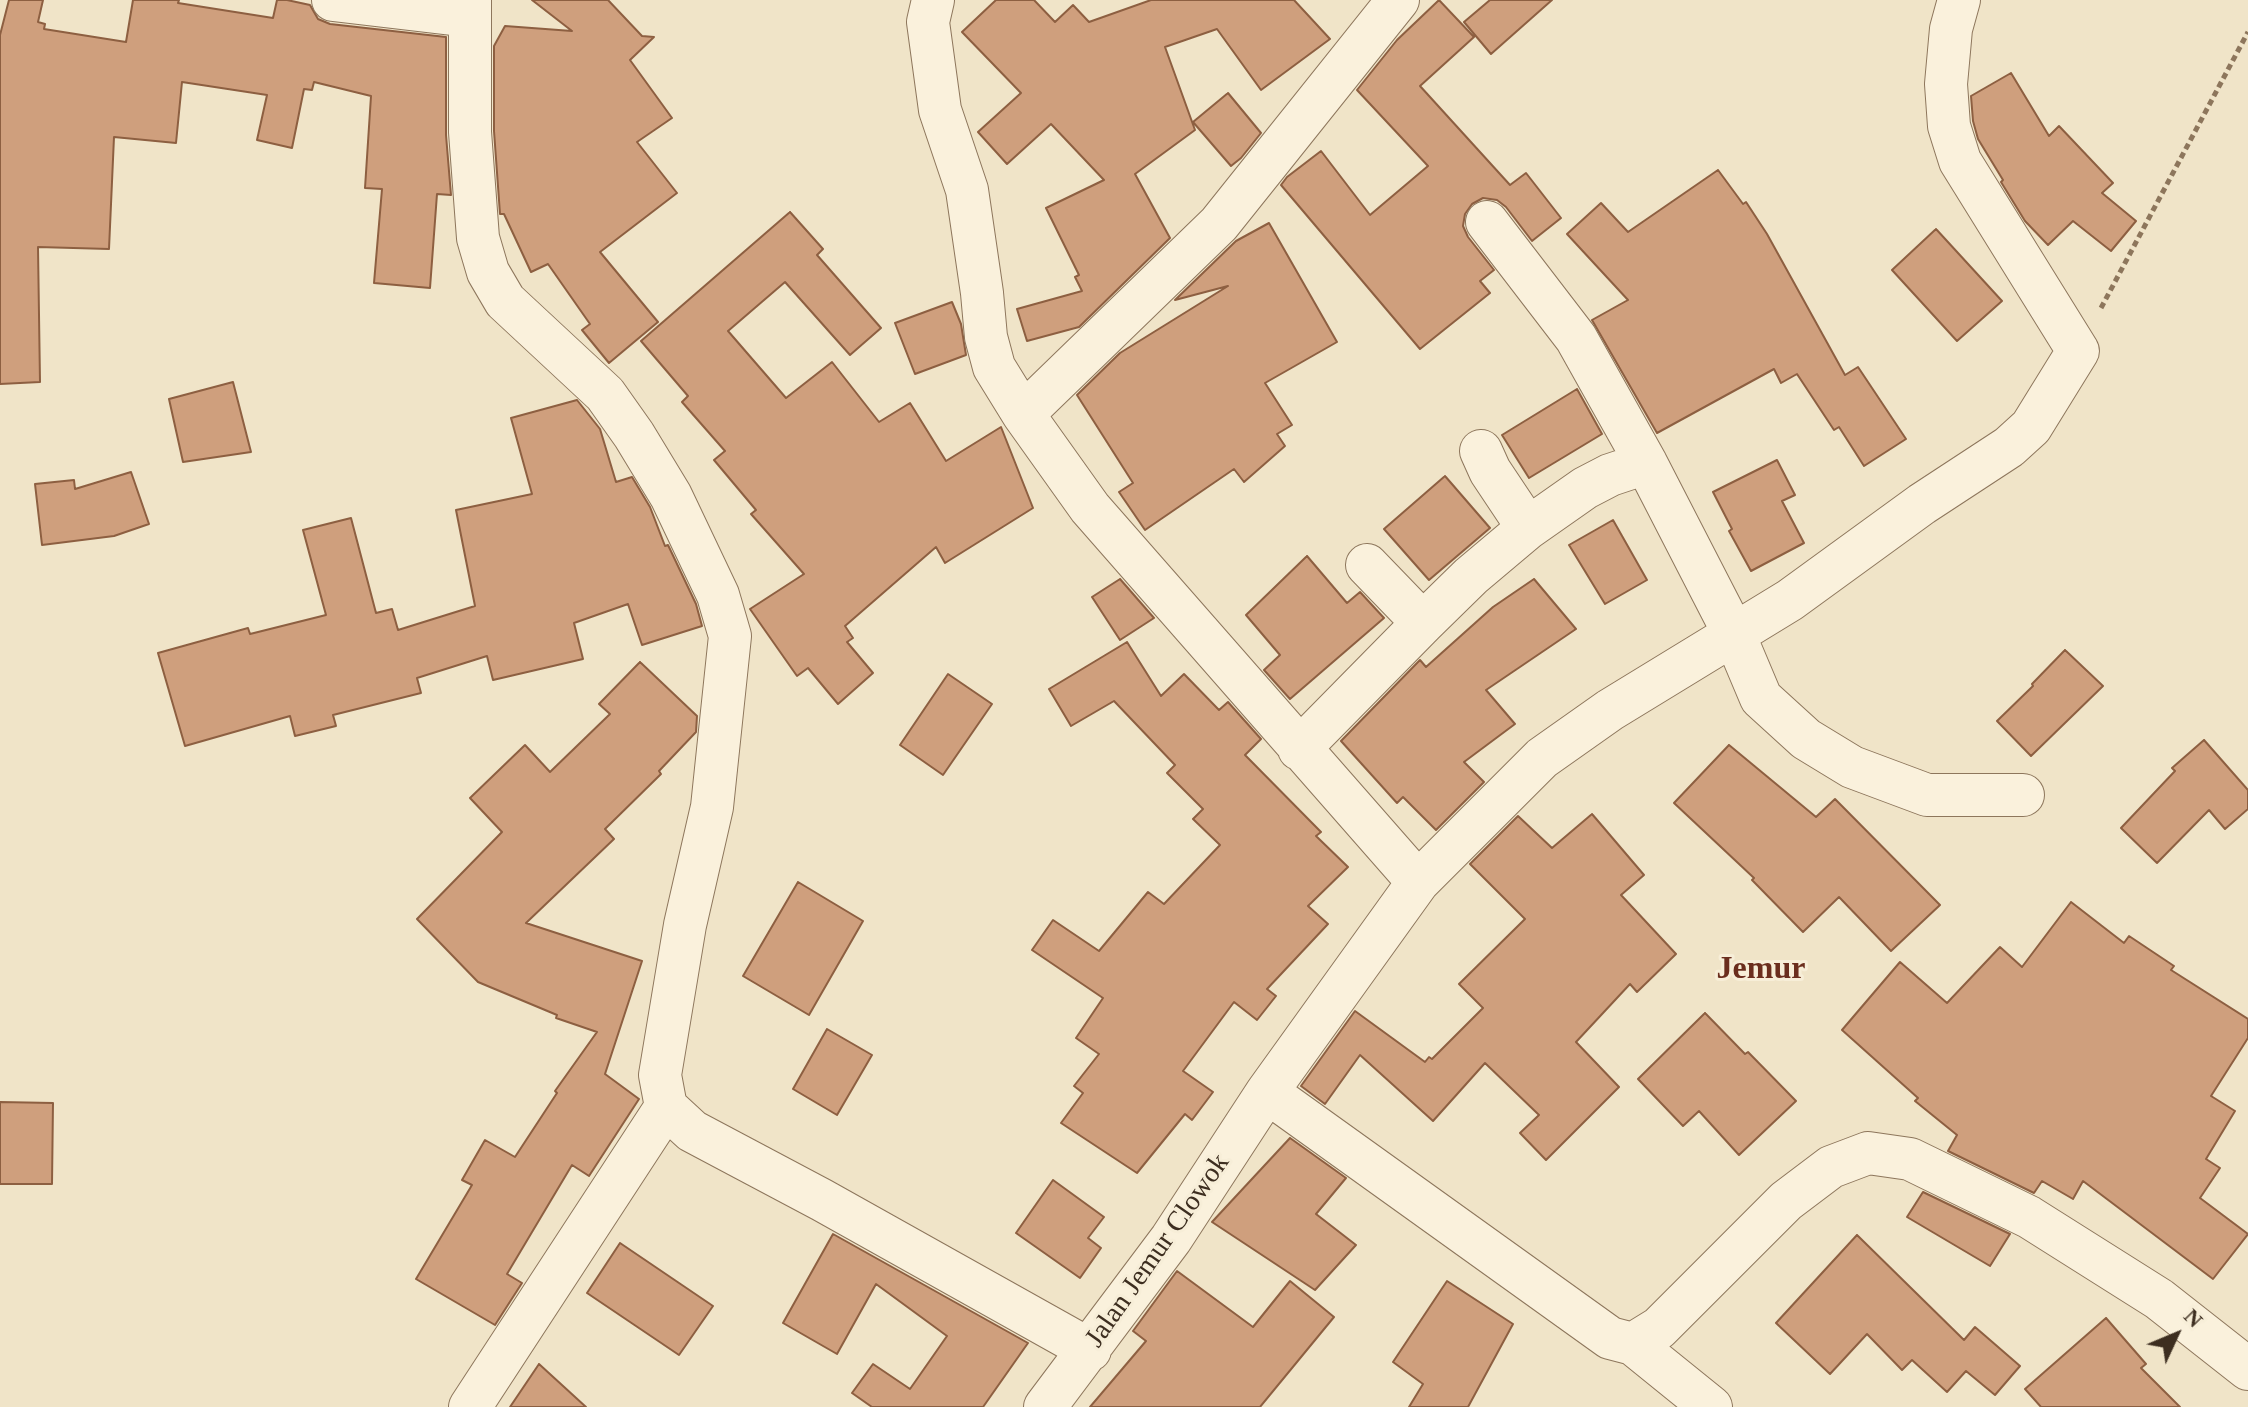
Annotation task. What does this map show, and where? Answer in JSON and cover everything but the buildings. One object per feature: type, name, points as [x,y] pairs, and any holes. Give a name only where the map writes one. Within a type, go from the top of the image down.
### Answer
[{"type":"street","points":[[333,0],[469,8],[470,132],[478,238],[488,272],[505,301],[605,394],[634,435],[677,510],[718,595],[730,636],[712,807],[685,925],[660,1075],[666,1107],[692,1131],[1090,1350]]},
{"type":"street","points":[[933,0],[928,22],[940,110],[967,190],[986,337],[994,367],[1023,414],[1090,508],[1418,882]]},
{"type":"street","points":[[1023,414],[1219,224],[1398,0]]},
{"type":"street","points":[[1959,0],[1951,29],[1946,84],[1949,126],[1960,161],[2078,351]]},
{"type":"street","points":[[1487,222],[1576,338],[1646,463],[1734,634],[1761,698],[1806,739],[1852,767],[1927,795],[2023,795]]},
{"type":"street","name":"Jalan Jemur Clowok","points":[[1045,1407],[1171,1239],[1267,1092],[1418,882],[1542,758],[1610,710],[1790,600],[1922,504],[2009,447],[2031,427],[2078,351]]},
{"type":"street","points":[[1481,451],[1490,471],[1528,528]]},
{"type":"street","points":[[1299,749],[1471,576],[1528,528],[1585,488],[1610,475],[1646,463]]},
{"type":"street","points":[[1367,565],[1423,623]]},
{"type":"street","points":[[1267,1092],[1610,1338],[1633,1344],[1711,1407]]},
{"type":"street","points":[[470,1407],[666,1107]]},
{"type":"street","points":[[1633,1344],[1659,1328],[1786,1201],[1831,1167],[1868,1153],[1910,1159],[2029,1217],[2159,1299],[2248,1369]]},
{"type":"path","points":[[2078,351],[2248,32]]},
{"type":"district","name":"Jemur","points":[[1761,970]]}]
